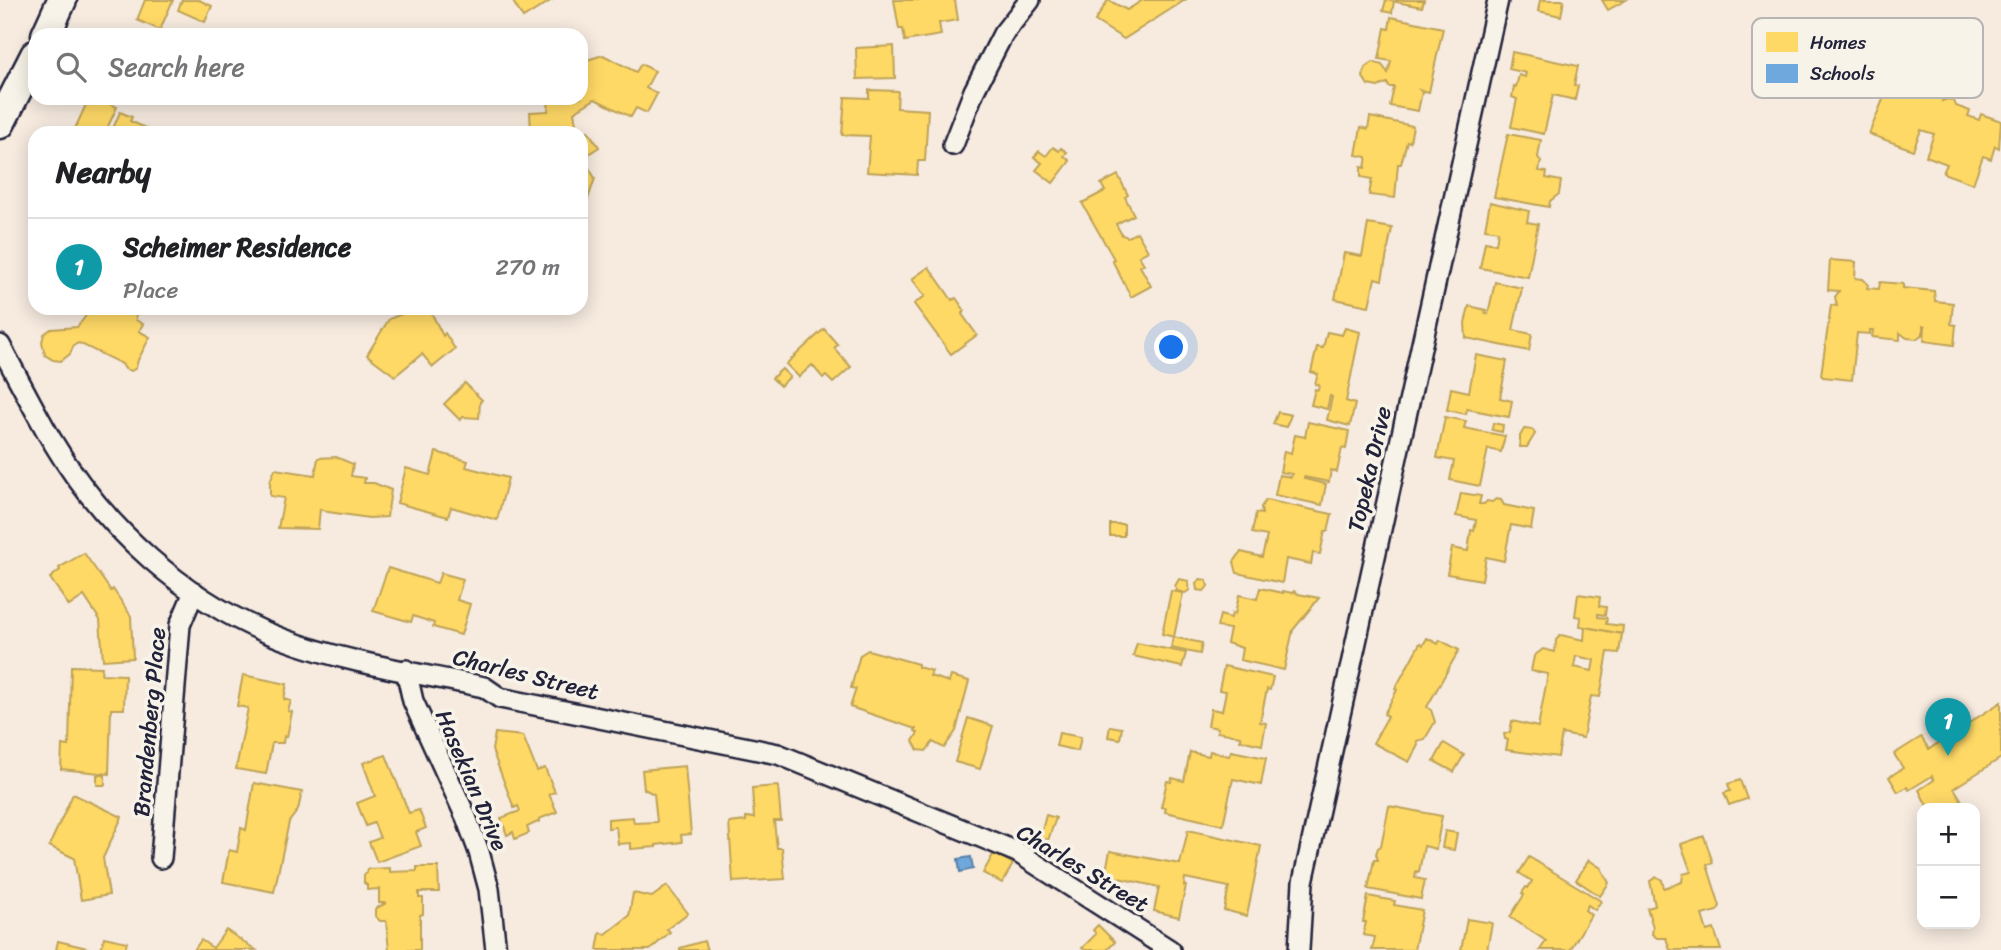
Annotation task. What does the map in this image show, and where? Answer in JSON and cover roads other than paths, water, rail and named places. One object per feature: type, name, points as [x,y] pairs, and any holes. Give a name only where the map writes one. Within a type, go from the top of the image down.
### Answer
[{"type":"main road","points":[[49,28],[62,0]]},
{"type":"main road","points":[[0,124],[28,69]]},
{"type":"street","points":[[953,145],[974,91],[1003,34],[1030,0]]},
{"type":"street","name":"Topeka Drive","points":[[1299,950],[1303,882],[1498,0]]},
{"type":"street","name":"Charles Street","points":[[0,345],[51,440],[85,490],[123,533],[157,564],[231,616],[284,639],[329,653],[484,687],[500,698],[778,754],[1017,852],[1170,950]]},
{"type":"street","name":"Brandenberg Place","points":[[161,858],[180,625],[194,592]]},
{"type":"street","name":"Hasekian Drive","points":[[406,670],[413,701],[466,817],[479,852],[489,889],[496,950]]},
{"type":"place","name":"Scheimer Residence","points":[[1948,756]]}]
